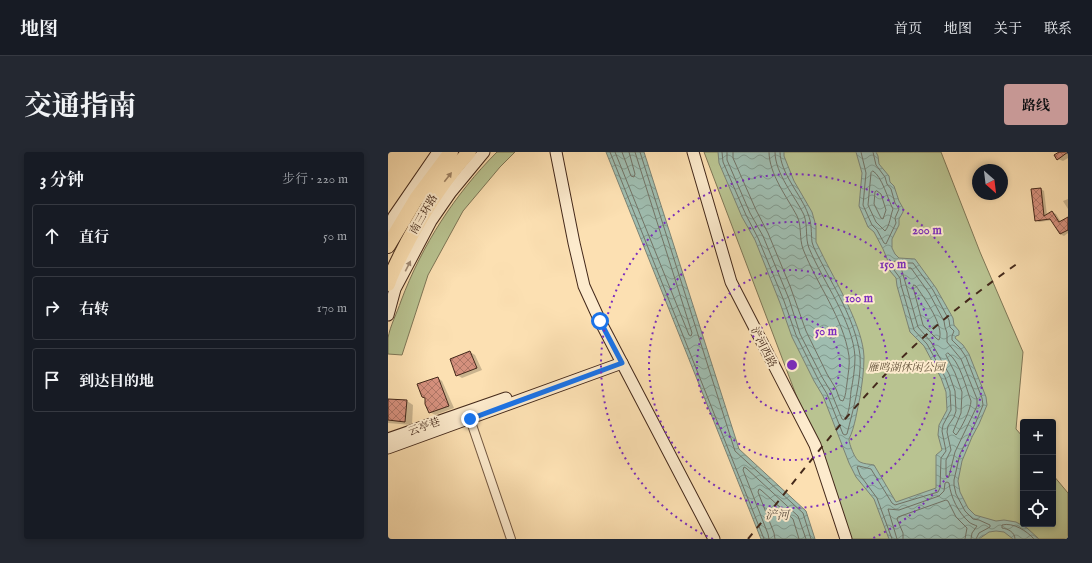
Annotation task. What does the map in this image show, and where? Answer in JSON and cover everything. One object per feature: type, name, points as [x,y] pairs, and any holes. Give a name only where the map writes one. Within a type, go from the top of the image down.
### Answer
[{"type":"highway","name":"南三环路","points":[[388,246],[416,199],[451,152]]},
{"type":"highway","name":"南三环路","points":[[388,284],[392,272],[420,217],[437,191],[469,152]]},
{"type":"street","points":[[388,228],[394,216],[438,152]]},
{"type":"street","points":[[388,315],[395,289],[431,221],[455,186],[484,152]]},
{"type":"street","points":[[556,152],[584,286],[714,539]]},
{"type":"street","name":"浐河西路","points":[[693,152],[731,282],[815,446],[846,539]]},
{"type":"street","points":[[388,448],[470,419],[621,360]]},
{"type":"street","name":"云亭巷","points":[[388,439],[621,360]]},
{"type":"street","points":[[470,419],[510,539]]},
{"type":"green space","points":[[497,152],[515,152],[500,167],[463,211],[428,275],[402,355],[388,354],[389,333],[409,280],[419,260],[441,221],[467,185]]},
{"type":"green space","name":"雁鸣湖休闲公园","points":[[704,152],[941,152],[980,252],[1023,352],[1016,429],[1020,434],[1020,527],[1056,527],[1056,479],[1068,493],[1068,539],[847,539],[815,445]]},
{"type":"water","name":"浐河","points":[[606,152],[644,152],[739,449],[806,511],[815,539],[761,539]]},
{"type":"water","points":[[718,152],[784,152],[784,156],[794,181],[812,212],[816,226],[816,242],[854,318],[862,345],[864,367],[856,418],[849,439],[850,444],[858,461],[874,465],[896,502],[936,488],[936,455],[942,450],[938,435],[939,425],[947,410],[946,392],[941,378],[924,346],[910,332],[896,278],[890,271],[890,266],[883,249],[874,232],[868,227],[859,206],[862,173],[856,152],[876,152],[879,164],[889,176],[890,182],[894,186],[903,208],[903,212],[899,219],[899,225],[892,239],[892,248],[899,258],[915,259],[936,288],[953,318],[954,325],[959,331],[959,335],[955,338],[963,345],[969,354],[986,397],[987,405],[962,461],[958,481],[960,492],[968,508],[975,515],[996,521],[1004,520],[1016,522],[1020,524],[1020,527],[1027,528],[1039,539],[1013,539],[1004,532],[996,531],[989,532],[979,539],[889,539],[874,499],[856,477],[849,463],[823,396],[792,337],[755,240],[742,217],[719,163]]},
{"type":"building","points":[[1059,152],[1068,152],[1057,160],[1054,155]]},
{"type":"building","points":[[1041,188],[1044,216],[1052,211],[1059,222],[1068,217],[1068,230],[1060,234],[1050,219],[1035,221],[1031,189]]},
{"type":"building","points":[[470,351],[477,368],[456,376],[450,359]]},
{"type":"building","points":[[438,377],[449,406],[429,413],[425,404],[425,398],[422,397],[417,384]]},
{"type":"building","points":[[388,399],[407,400],[405,422],[388,420]]},
{"type":"railway","points":[[748,539],[849,415],[892,368],[914,346],[953,312],[1021,261]]},
{"type":"route","points":[[470,419],[622,363],[600,321]]}]
